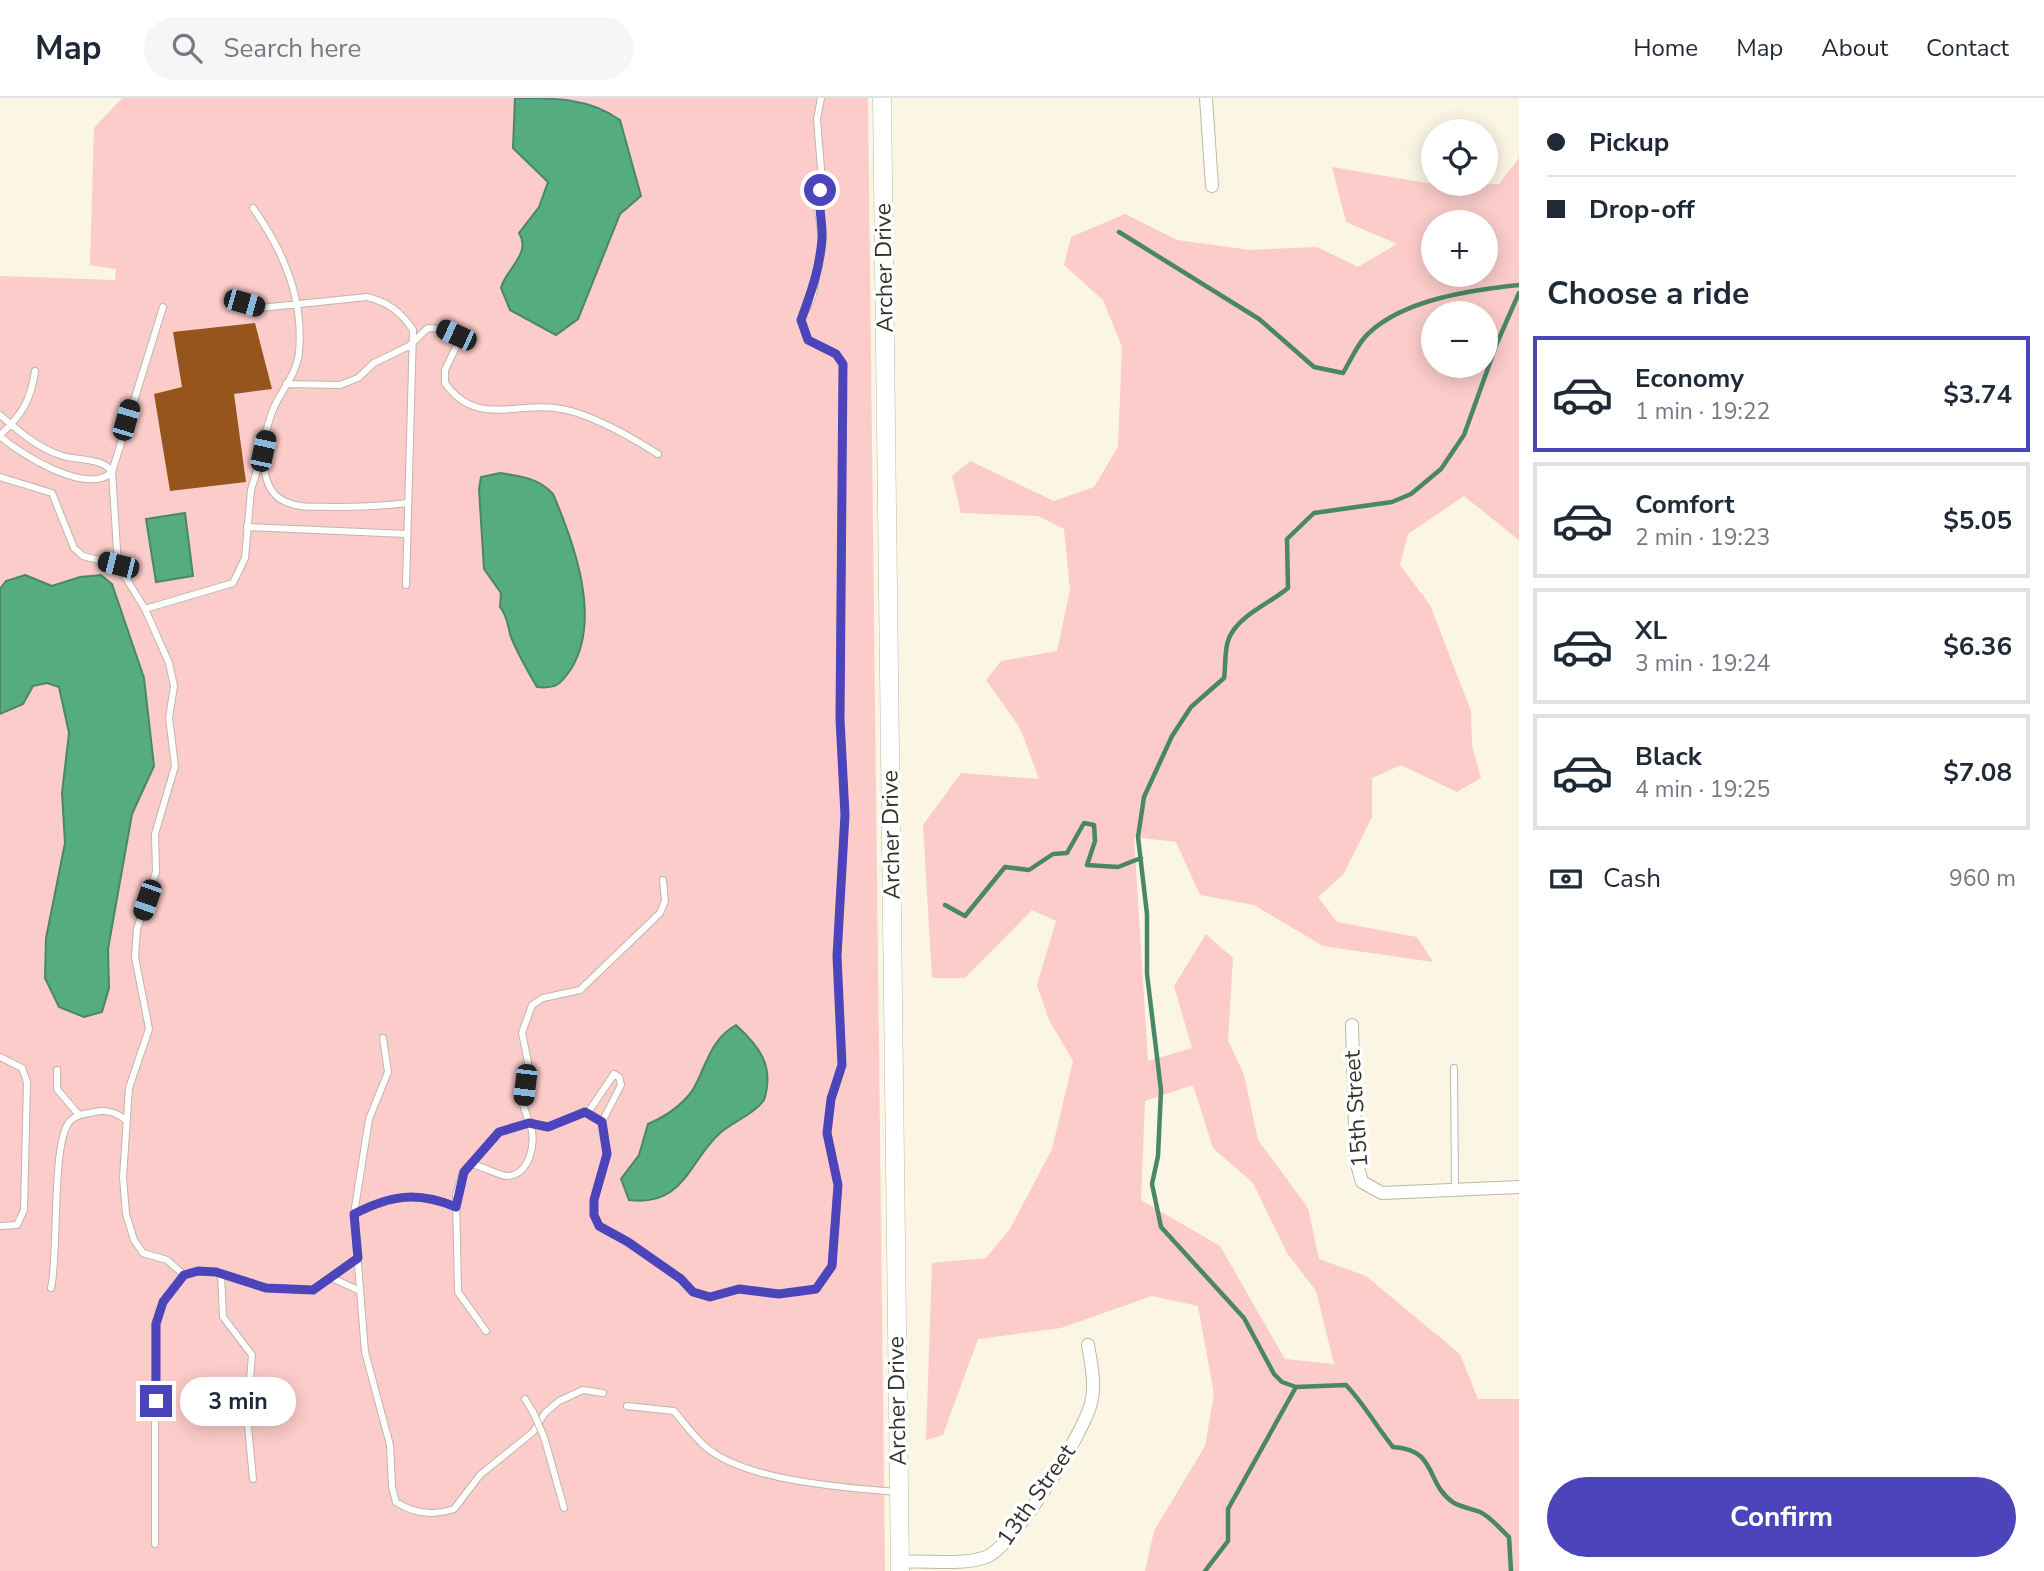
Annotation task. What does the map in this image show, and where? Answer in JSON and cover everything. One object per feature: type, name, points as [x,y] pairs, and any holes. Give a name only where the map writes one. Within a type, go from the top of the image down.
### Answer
[{"type":"street","name":"Archer Drive","points":[[882,98],[900,1566]]},
{"type":"street","points":[[1206,98],[1212,186]]},
{"type":"street","name":"15th Street","points":[[1352,1025],[1356,1161],[1362,1182],[1371,1189],[1389,1194],[1455,1191]]},
{"type":"street","points":[[1455,1191],[1519,1187]]},
{"type":"street","name":"13th Street","points":[[900,1566],[970,1560],[993,1553],[1003,1545],[1053,1478],[1085,1422],[1093,1399],[1088,1345]]},
{"type":"lane","points":[[486,1331],[458,1292],[456,1207],[464,1172],[499,1132],[529,1123],[548,1127],[585,1112],[614,1074],[619,1077],[621,1085],[602,1122],[607,1154],[594,1200],[594,1215],[599,1226],[628,1242],[681,1279],[693,1292],[710,1297],[739,1289],[779,1294],[801,1293],[816,1289],[832,1266],[838,1185],[827,1133],[831,1099],[842,1065],[837,956],[845,815],[840,719],[843,364],[836,354],[808,340],[801,320],[813,295],[822,238],[818,210],[821,169],[817,119],[821,98]]},
{"type":"lane","points":[[145,609],[233,583],[245,558],[251,490],[270,416],[299,354],[296,304],[290,274],[283,257],[253,208]]},
{"type":"lane","points":[[229,299],[260,308],[367,297],[382,300],[404,317],[412,330],[413,341],[406,585]]},
{"type":"lane","points":[[163,307],[111,472],[118,565],[145,609],[169,663],[174,686],[169,718],[175,766],[155,834],[156,872],[138,929],[135,957],[149,1029],[129,1088],[123,1177],[126,1214],[134,1240],[143,1253],[167,1259],[184,1275]]},
{"type":"lane","points":[[286,384],[340,385],[358,378],[374,363],[413,341],[428,328],[442,329],[456,335],[458,342],[445,370],[445,383],[464,401],[489,411],[555,408],[598,422],[658,454]]},
{"type":"lane","points":[[35,371],[32,395],[24,411],[0,435],[29,459],[46,468],[98,478],[111,472]]},
{"type":"lane","points":[[0,415],[40,446],[60,455],[98,463],[108,467],[111,472]]},
{"type":"lane","points":[[263,451],[266,475],[273,493],[284,502],[304,508],[374,508],[408,503]]},
{"type":"lane","points":[[0,477],[52,493],[74,548],[83,556],[118,565]]},
{"type":"lane","points":[[247,527],[406,534]]},
{"type":"lane","points":[[471,1164],[491,1168],[497,1174],[508,1176],[519,1172],[527,1163],[533,1139],[523,1104],[528,1062],[522,1033],[533,1005],[542,998],[580,990],[644,929],[660,913],[665,901],[663,880]]},
{"type":"lane","points":[[383,1038],[388,1072],[369,1119],[354,1214],[365,1352],[390,1445],[392,1487],[396,1502],[408,1510],[430,1514],[454,1509],[480,1475],[533,1432],[545,1413],[559,1401],[583,1390],[603,1394]]},
{"type":"lane","points":[[0,1057],[22,1068],[27,1082],[24,1210],[17,1225],[0,1226]]},
{"type":"lane","points":[[1454,1068],[1455,1191]]},
{"type":"lane","points":[[57,1070],[57,1089],[79,1115]]},
{"type":"lane","points":[[51,1288],[56,1254],[54,1202],[65,1130],[79,1115],[110,1111],[125,1120]]},
{"type":"lane","points":[[585,1112],[602,1122]]},
{"type":"lane","points":[[354,1214],[379,1201],[407,1195],[434,1199],[456,1207]]},
{"type":"lane","points":[[155,1545],[156,1324],[163,1302],[184,1275],[198,1271],[220,1274],[266,1288],[313,1290],[358,1258]]},
{"type":"lane","points":[[220,1274],[223,1317],[252,1355],[247,1416],[253,1479]]},
{"type":"lane","points":[[332,1278],[360,1291]]},
{"type":"lane","points":[[526,1399],[544,1437],[564,1508]]},
{"type":"lane","points":[[627,1406],[674,1411],[707,1448],[753,1470],[824,1485],[898,1493]]},
{"type":"shaded area","points":[[122,98],[868,98],[885,1571],[0,1571],[0,276],[115,280],[116,269],[90,265],[94,128]]},
{"type":"shaded area","points":[[515,98],[558,99],[584,103],[620,120],[641,196],[620,214],[578,319],[556,335],[510,310],[501,288],[520,254],[522,240],[519,233],[539,207],[548,182],[513,148]]},
{"type":"shaded area","points":[[1519,158],[1519,540],[1464,496],[1408,534],[1400,565],[1430,605],[1471,711],[1472,745],[1481,778],[1457,792],[1401,765],[1372,778],[1372,817],[1343,875],[1318,897],[1337,922],[1417,937],[1433,962],[1323,946],[1254,905],[1200,895],[1176,842],[1134,837],[1148,1061],[1192,1048],[1174,986],[1206,934],[1233,958],[1228,1040],[1244,1075],[1258,1140],[1308,1208],[1319,1259],[1366,1276],[1460,1354],[1478,1399],[1519,1399],[1519,1571],[1145,1571],[1154,1531],[1205,1446],[1214,1394],[1198,1306],[1152,1296],[1061,1328],[978,1339],[943,1435],[926,1440],[932,1263],[986,1258],[1010,1229],[1052,1149],[1073,1061],[1049,1020],[1037,985],[1056,921],[1032,910],[965,978],[932,978],[923,825],[961,773],[1039,779],[1020,728],[986,680],[1001,661],[1057,651],[1070,590],[1064,529],[1038,516],[961,513],[952,476],[970,461],[1054,501],[1094,487],[1118,447],[1122,347],[1103,300],[1064,265],[1071,237],[1125,214],[1177,240],[1250,250],[1317,247],[1358,267],[1397,244],[1346,222],[1332,167],[1421,182],[1421,196],[1498,196],[1498,184]],"holes":[[[1193,1085],[1213,1148],[1253,1183],[1287,1253],[1316,1291],[1334,1364],[1285,1359],[1220,1246],[1141,1200],[1145,1101]]]},
{"type":"shaded area","points":[[500,473],[535,481],[553,494],[569,535],[582,581],[584,627],[580,649],[571,669],[560,682],[549,687],[537,687],[523,662],[500,607],[501,593],[484,569],[479,489],[481,477]]},
{"type":"shaded area","points":[[185,513],[193,576],[156,582],[146,519]]},
{"type":"shaded area","points":[[25,575],[52,586],[80,577],[101,575],[112,584],[144,678],[154,766],[132,814],[108,949],[109,988],[102,1012],[84,1017],[59,1007],[45,978],[46,938],[65,843],[62,793],[69,733],[59,687],[47,683],[33,686],[23,704],[0,714],[0,589],[6,581]]},
{"type":"shaded area","points":[[736,1025],[752,1041],[763,1058],[768,1077],[764,1100],[709,1144],[674,1190],[662,1197],[629,1200],[621,1179],[639,1155],[648,1124],[683,1102],[693,1089],[716,1043]]},
{"type":"building","points":[[255,323],[272,389],[234,394],[246,482],[170,491],[154,394],[182,387],[173,332]]},
{"type":"waterway","points":[[1119,232],[1259,319],[1314,367],[1343,373],[1366,336],[1402,311],[1461,293],[1519,285]]},
{"type":"waterway","points":[[1511,1571],[1509,1537],[1484,1514],[1454,1503],[1445,1495],[1418,1454],[1408,1449],[1393,1447],[1346,1385],[1296,1387],[1282,1382],[1274,1374],[1244,1318],[1161,1227],[1152,1184],[1158,1156],[1161,1090],[1147,974],[1147,914],[1138,837],[1144,797],[1172,736],[1191,707],[1224,678],[1229,638],[1247,616],[1288,588],[1287,539],[1314,513],[1392,502],[1411,494],[1441,469],[1464,435],[1497,343],[1519,293]]},
{"type":"waterway","points":[[945,905],[965,916],[1005,867],[1029,870],[1053,854],[1067,853],[1084,823],[1094,825],[1095,841],[1087,865],[1118,867],[1141,858]]},
{"type":"waterway","points":[[1205,1571],[1228,1541],[1228,1509],[1296,1387]]},
{"type":"route","points":[[156,1401],[156,1324],[163,1302],[184,1275],[198,1271],[216,1272],[266,1288],[313,1290],[358,1258],[354,1214],[379,1201],[407,1195],[434,1199],[456,1207],[456,1195],[464,1172],[499,1132],[529,1123],[548,1127],[585,1112],[602,1122],[607,1154],[594,1200],[594,1215],[599,1226],[628,1242],[681,1279],[693,1292],[710,1297],[739,1289],[779,1294],[801,1293],[816,1289],[832,1266],[838,1185],[827,1133],[831,1099],[842,1065],[841,997],[837,956],[845,815],[840,719],[843,364],[836,354],[808,340],[801,320],[813,295],[822,238],[818,210],[820,190]]}]
